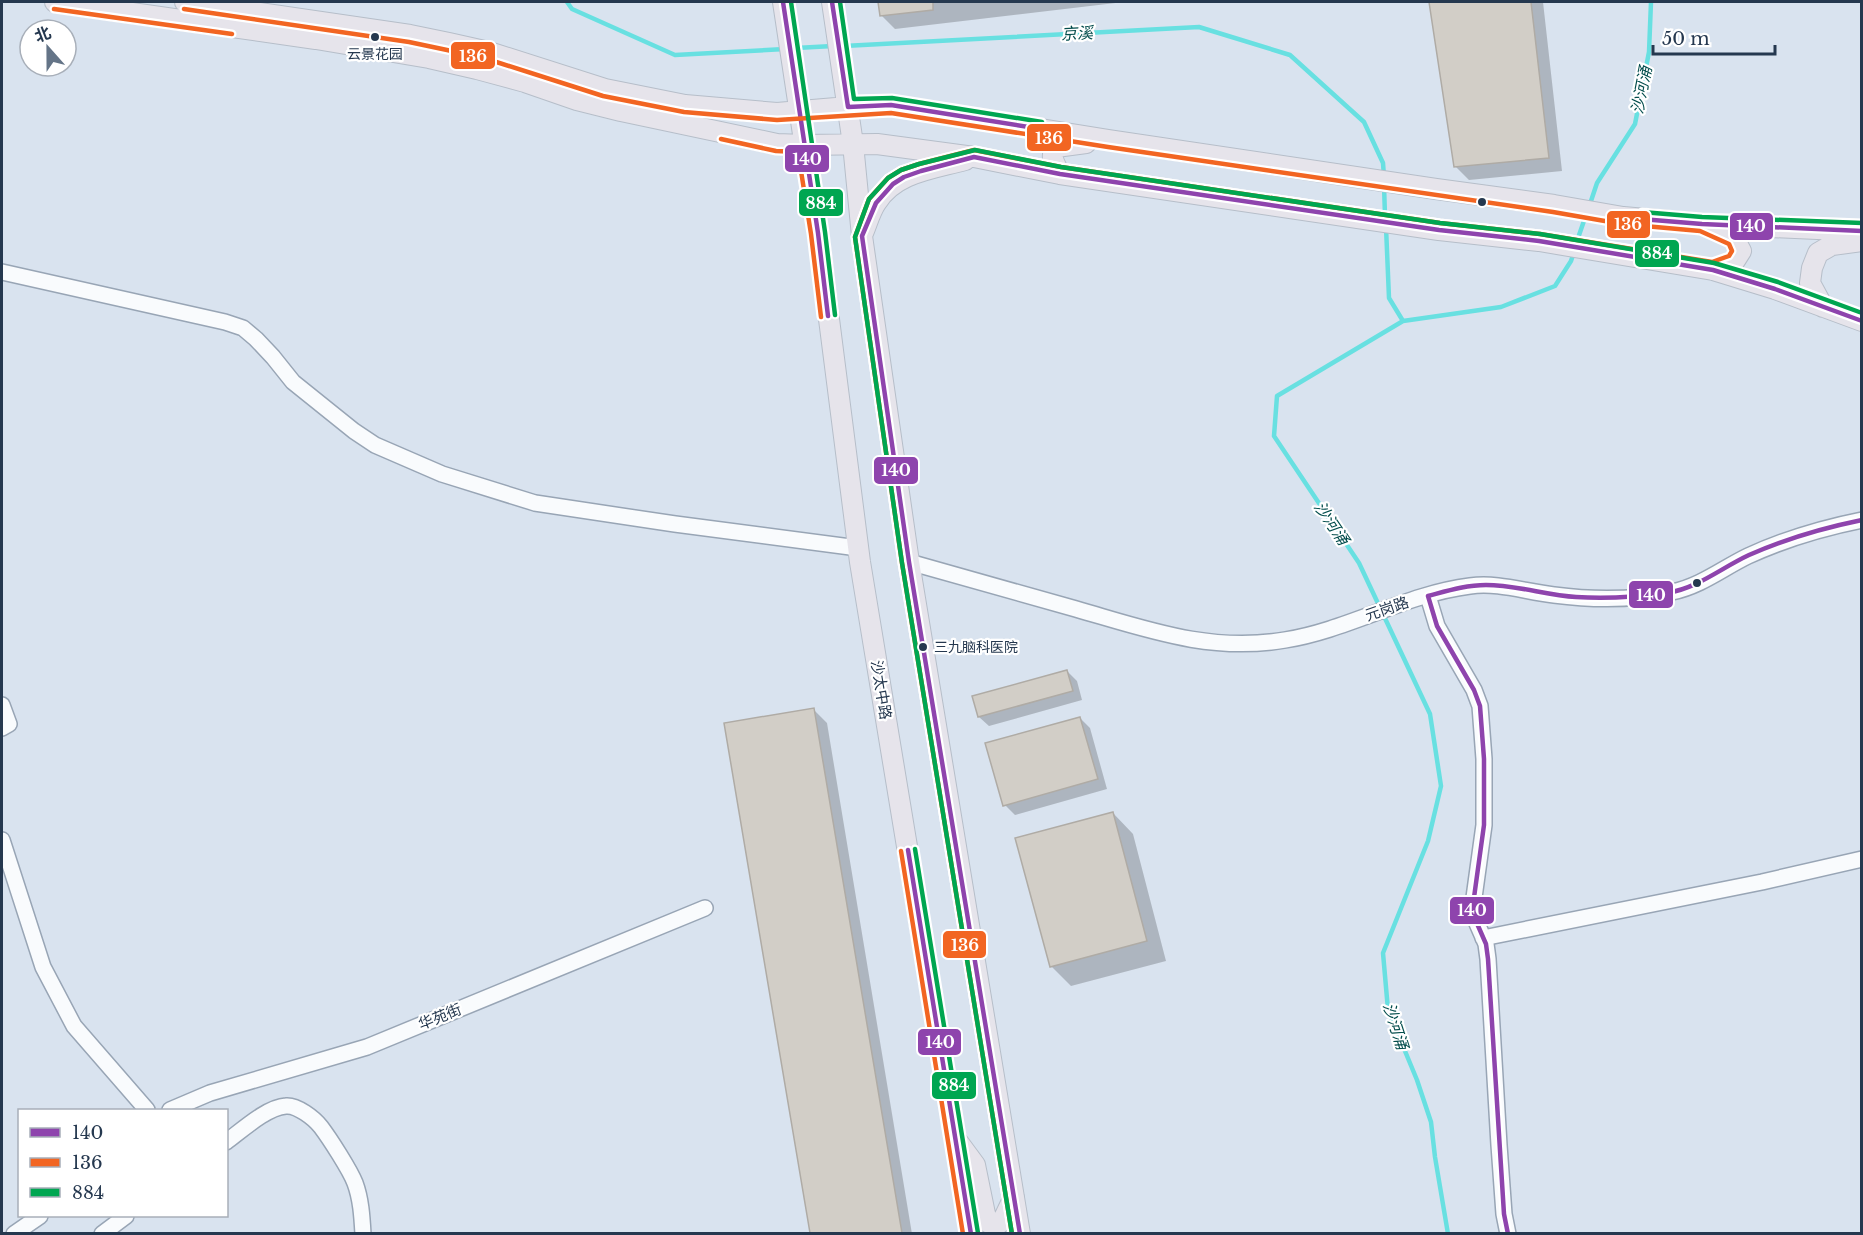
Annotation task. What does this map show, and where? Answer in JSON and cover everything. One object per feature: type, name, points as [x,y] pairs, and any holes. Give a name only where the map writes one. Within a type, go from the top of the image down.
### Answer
[{"type":"main road","points":[[56,2],[316,39],[429,58],[525,82],[577,100],[621,111],[777,144],[804,146],[877,144],[974,158],[1060,174],[1439,230],[1539,240],[1713,270],[1775,289],[1862,321]]},
{"type":"main road","points":[[187,2],[410,35],[489,52],[605,89],[685,105],[777,113],[891,105],[1623,217],[1702,224],[1862,231]]},
{"type":"main road","name":"沙太中路","points":[[783,2],[818,232],[858,548],[970,1233]]},
{"type":"main road","points":[[833,9],[854,144],[862,236],[909,562],[1020,1233]]},
{"type":"main road","points":[[1060,174],[1052,153],[1056,147],[1109,140]]},
{"type":"main road","points":[[862,236],[876,203],[893,184],[921,171],[974,158]]},
{"type":"main road","points":[[1702,224],[1734,238],[1741,251],[1734,262],[1713,270]]},
{"type":"main road","points":[[1823,307],[1810,283],[1812,268],[1818,253],[1833,244],[1862,241]]},
{"type":"main road","points":[[955,1137],[975,1165],[985,1214],[990,1223],[997,1225],[1003,1220],[1014,1197]]},
{"type":"street","points":[[2,272],[243,328],[273,357],[293,382],[354,431],[375,445],[442,474],[535,503],[858,548]]},
{"type":"street","name":"元岗路","points":[[909,562],[1159,632],[1212,643],[1238,645],[1286,640],[1409,601],[1471,586],[1489,585],[1578,597],[1642,596],[1674,591],[1702,582],[1746,557],[1777,544],[1809,532],[1862,520]]},
{"type":"street","points":[[1428,596],[1437,626],[1474,690],[1480,706],[1484,759],[1484,825],[1472,912],[1483,938],[1488,959],[1504,1214],[1508,1233]]},
{"type":"street","points":[[2,705],[9,724],[2,728]]},
{"type":"street","points":[[2,840],[43,967],[74,1026],[146,1109]]},
{"type":"street","points":[[1483,938],[1762,882],[1862,859]]},
{"type":"street","name":"华苑街","points":[[172,1109],[210,1093],[367,1047],[705,908]]},
{"type":"street","points":[[228,1140],[256,1119],[278,1107],[288,1105],[298,1109],[320,1126],[355,1182],[362,1214],[363,1233]]},
{"type":"street","points":[[14,1233],[37,1217]]},
{"type":"street","points":[[102,1233],[123,1217]]},
{"type":"building","points":[[878,2],[933,2],[933,10],[880,16]]},
{"type":"building","points":[[1429,2],[1531,2],[1549,158],[1454,167]]},
{"type":"building","points":[[1067,670],[1073,691],[978,717],[972,696]]},
{"type":"building","points":[[814,708],[902,1233],[810,1233],[724,723]]},
{"type":"building","points":[[1080,717],[1098,779],[1003,806],[985,743]]},
{"type":"building","points":[[1113,812],[1147,941],[1050,967],[1015,838]]},
{"type":"waterway","name":"京溪","points":[[567,2],[572,9],[675,55],[785,49]]},
{"type":"waterway","name":"沙河涌","points":[[1589,207],[1597,183],[1635,124],[1649,52],[1651,2]]},
{"type":"waterway","name":"京溪","points":[[844,46],[1199,27],[1290,55],[1364,122],[1383,163],[1384,177]]},
{"type":"waterway","name":"京溪","points":[[796,48],[833,46]]},
{"type":"waterway","name":"京溪","points":[[1384,185],[1385,216]]},
{"type":"waterway","name":"沙河涌","points":[[1577,241],[1586,215]]},
{"type":"waterway","name":"京溪","points":[[1386,227],[1389,298],[1403,321]]},
{"type":"waterway","name":"沙河涌","points":[[1448,1234],[1431,1122],[1417,1080],[1388,1010],[1383,953],[1428,841],[1441,786],[1430,714],[1359,563],[1274,436],[1277,396],[1403,321],[1501,307],[1555,286],[1574,252]]},
{"type":"transit line","name":"140","points":[[783,2],[818,233],[828,316]]},
{"type":"transit line","name":"884","points":[[791,2],[835,315]]},
{"type":"transit line","name":"140","points":[[832,2],[848,107],[891,105],[1041,129]]},
{"type":"transit line","name":"884","points":[[840,2],[854,99],[892,98],[1042,122]]},
{"type":"transit line","name":"136","points":[[54,9],[232,34]]},
{"type":"transit line","name":"136","points":[[184,9],[409,42],[487,59],[603,96],[684,112],[777,120],[891,113],[1622,224],[1700,231],[1729,244],[1732,251],[1729,256],[1712,262],[1540,234],[1440,223],[1061,167],[974,150],[901,170],[888,178],[869,199],[855,237],[902,563],[1012,1234]]},
{"type":"transit line","name":"136","points":[[721,139],[776,151],[798,152],[821,317]]},
{"type":"transit line","name":"884","points":[[1012,1234],[902,563],[855,237],[869,199],[888,178],[901,170],[919,164],[975,150],[1061,167],[1440,223],[1540,234],[1714,263],[1778,282],[1862,313]]},
{"type":"transit line","name":"140","points":[[1020,1234],[909,562],[862,236],[876,203],[893,184],[921,171],[974,157],[1060,174],[1439,230],[1539,241],[1713,270],[1775,289],[1862,321]]},
{"type":"transit line","name":"884","points":[[1642,212],[1702,217],[1862,223]]},
{"type":"transit line","name":"140","points":[[1641,219],[1862,231]]},
{"type":"transit line","name":"140","points":[[1428,596],[1479,585],[1587,598],[1667,593],[1689,587],[1749,555],[1776,544],[1819,530],[1862,520]]},
{"type":"transit line","name":"140","points":[[1428,596],[1437,626],[1474,690],[1480,706],[1484,759],[1484,825],[1472,912],[1486,944],[1488,959],[1504,1214],[1508,1234]]},
{"type":"transit line","name":"884","points":[[915,849],[978,1233]]},
{"type":"transit line","name":"140","points":[[908,850],[971,1234]]},
{"type":"transit line","name":"136","points":[[901,851],[963,1234]]},
{"type":"place","name":"云景花园","points":[[375,37]]},
{"type":"place","name":"三九脑科医院","points":[[923,647]]}]
